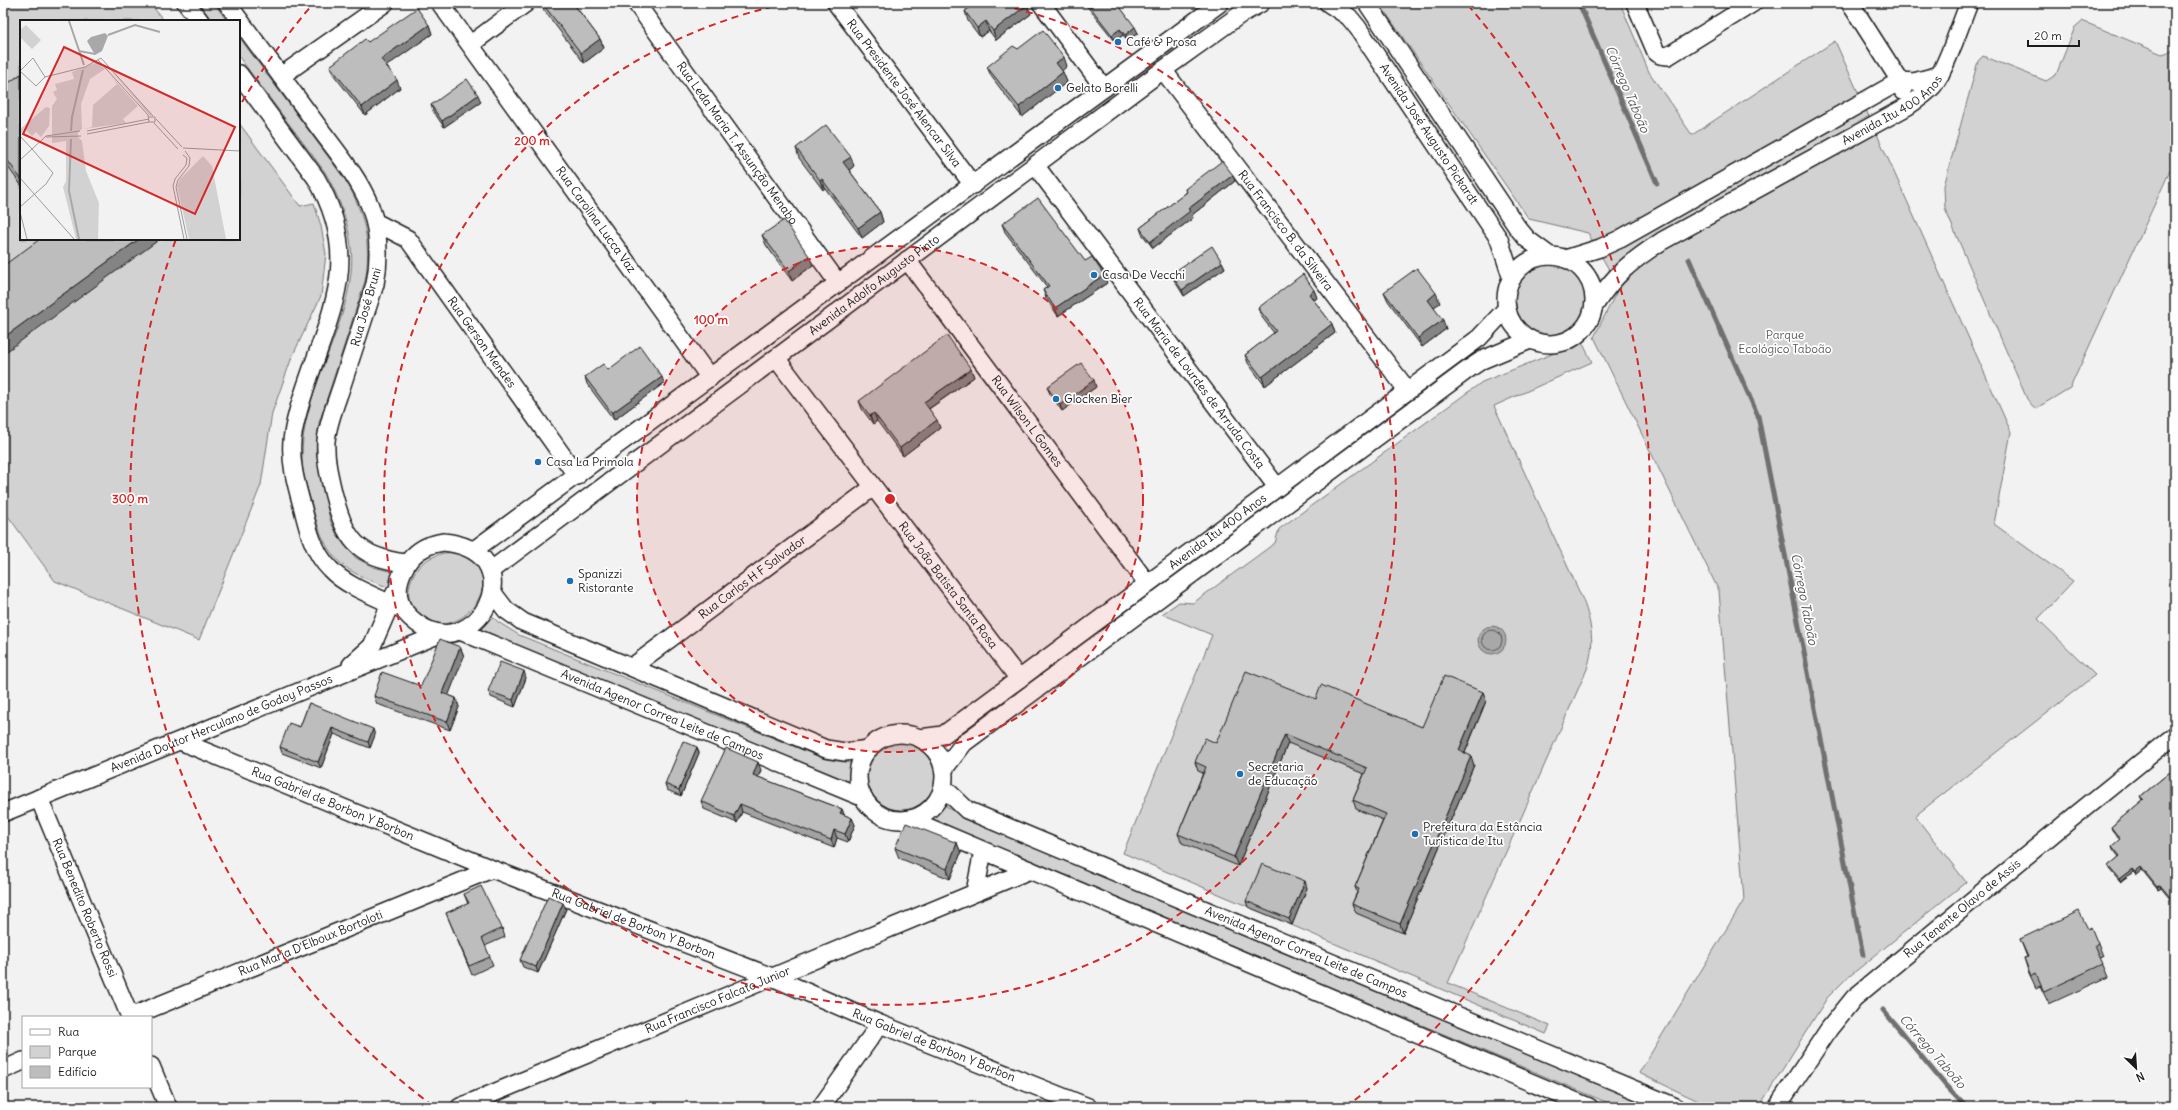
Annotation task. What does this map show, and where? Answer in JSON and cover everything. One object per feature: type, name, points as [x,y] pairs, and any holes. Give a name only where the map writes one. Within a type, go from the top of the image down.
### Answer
[{"type":"street","points":[[186,3],[199,20]]},
{"type":"street","name":"Rua José Bruni","points":[[227,3],[240,20]]},
{"type":"street","points":[[281,76],[385,3]]},
{"type":"street","name":"Rua Carolina Lucca Vaz","points":[[440,3],[471,44],[710,378]]},
{"type":"street","points":[[471,44],[526,3]]},
{"type":"street","name":"Rua Leda Maria T. Assunção Menabo","points":[[636,3],[838,283]]},
{"type":"street","name":"Rua Presidente José Alencar Silva","points":[[836,3],[973,185]]},
{"type":"street","points":[[1041,3],[1104,88]]},
{"type":"street","name":"Avenida Adolfo Augusto Pinto","points":[[474,550],[577,476],[1220,3]]},
{"type":"street","name":"Avenida Adolfo Augusto Pinto","points":[[490,571],[1163,70],[1241,14],[1261,3]]},
{"type":"street","name":"Avenida José Augusto Pickardt","points":[[1328,3],[1349,17],[1358,28],[1473,199],[1499,239],[1512,278]]},
{"type":"street","name":"Avenida José Augusto Pickardt","points":[[1367,3],[1517,227],[1527,239],[1558,258]]},
{"type":"street","points":[[1635,3],[1656,52],[1664,56],[1668,56],[1753,3]]},
{"type":"street","points":[[1850,3],[1900,81],[1908,106]]},
{"type":"street","points":[[1940,75],[1969,3]]},
{"type":"street","name":"Rua José Bruni","points":[[240,21],[352,173],[362,188],[375,222],[378,247],[378,266],[375,284],[329,426],[326,452],[327,467],[340,517],[352,540],[362,550],[377,558],[406,563]]},
{"type":"street","name":"Rua Francisco B. da Silveira","points":[[1163,70],[1408,391]]},
{"type":"street","points":[[240,75],[325,192],[337,228],[341,271],[338,290],[298,411],[292,443],[294,478],[308,530],[322,560],[330,570],[356,586],[397,606],[422,627],[440,634],[460,631],[480,615],[493,593]]},
{"type":"street","name":"Avenida Itu 400 Anos","points":[[1558,258],[1600,248],[1620,239],[1900,81],[1914,82],[1940,75]]},
{"type":"street","name":"Avenida Itu 400 Anos","points":[[1594,306],[1611,280],[1640,255],[1662,241],[1908,106],[1933,86],[1940,75]]},
{"type":"street","name":"Rua Maria de Lourdes de Arruda Costa","points":[[1035,165],[1277,487]]},
{"type":"street","name":"Rua Gerson Mendes","points":[[375,222],[408,239],[577,476]]},
{"type":"street","points":[[1558,258],[1582,269],[1588,277],[1594,296],[1594,306],[1588,323],[1574,337],[1557,344],[1538,343],[1530,340],[1512,324],[1507,308],[1506,293],[1512,278],[1522,266],[1528,262],[1558,258]]},
{"type":"street","name":"Rua Wilson L Gomes","points":[[907,260],[1146,583]]},
{"type":"street","name":"Avenida Itu 400 Anos","points":[[920,738],[944,735],[1146,583],[1479,338],[1507,308]]},
{"type":"street","name":"Avenida Itu 400 Anos","points":[[944,769],[964,743],[1470,368],[1482,360],[1530,340]]},
{"type":"street","name":"Rua João Batista Santa Rosa","points":[[776,358],[872,488],[1019,679]]},
{"type":"street","name":"Rua Carlos H F Salvador","points":[[632,667],[872,488]]},
{"type":"street","points":[[328,680],[358,660],[372,646],[397,606],[399,598],[398,584],[406,563],[427,546],[443,542],[459,543],[474,550],[484,559],[490,571],[493,593],[506,610],[523,622],[826,749],[845,752],[869,749]]},
{"type":"street","name":"Avenida Agenor Correa Leite de Campos","points":[[460,631],[864,798]]},
{"type":"street","name":"Avenida Doutor Herculano de Godoy Passos","points":[[3,813],[440,634]]},
{"type":"street","points":[[909,819],[923,813],[934,804],[943,787],[944,769],[935,750],[920,738],[909,734],[887,736],[869,749],[862,760],[859,772],[859,784],[864,798],[882,815],[891,818],[909,819],[983,852],[1030,870],[1589,1107]]},
{"type":"street","name":"Rua Tenente Olavo de Assis","points":[[1777,1107],[1829,1029],[1854,998],[2175,735]]},
{"type":"street","name":"Rua Gabriel de Borbon Y Borbon","points":[[180,741],[492,869],[772,977],[880,1024],[1088,1107]]},
{"type":"street","name":"Avenida Agenor Correa Leite de Campos","points":[[943,787],[967,810],[1676,1107]]},
{"type":"street","name":"Rua Benedito Roberto Rossi","points":[[39,798],[130,1016]]},
{"type":"street","points":[[976,892],[983,852]]},
{"type":"street","name":"Rua Maria D'Elboux Bortoloti","points":[[132,1016],[492,869]]},
{"type":"street","name":"Rua Francisco Falcato Junior","points":[[460,1107],[1030,870]]},
{"type":"street","points":[[821,1107],[880,1024]]},
{"type":"street","points":[[3,1070],[22,1062]]},
{"type":"street","points":[[152,1068],[168,1107]]},
{"type":"green space","points":[[3,3],[150,3],[163,20],[20,20],[20,240],[240,240],[240,124],[300,206],[314,203],[321,226],[326,254],[321,296],[292,357],[272,413],[261,485],[199,640],[55,581],[3,509]]},
{"type":"green space","points":[[199,3],[214,3],[226,20],[211,20]]},
{"type":"green space","name":"Parque Ecológico Taboão","points":[[1379,3],[1620,3],[1649,72],[1692,135],[1835,41],[2011,432],[1994,524],[2073,581],[2038,619],[2095,675],[1915,816],[1966,882],[1846,979],[1827,998],[1759,1107],[1711,1107],[1639,1073],[1744,900],[1719,591],[1594,337],[1619,287],[1588,233],[1529,219]]},
{"type":"green space","points":[[2082,21],[2162,54],[2172,51],[2175,43],[2175,160],[2070,388],[2035,409],[2027,399],[1945,209],[1944,186],[1978,61],[1983,56],[2046,81],[2056,75],[2075,27]]},
{"type":"green space","points":[[240,38],[344,178],[357,202],[365,228],[367,241],[367,267],[365,281],[319,423],[316,452],[330,520],[337,535],[356,558],[373,567],[393,572],[390,588],[373,582],[348,569],[338,561],[331,552],[318,527],[303,472],[302,459],[304,435],[308,412],[347,297],[352,260],[346,221],[337,196],[325,172],[240,58]]},
{"type":"green space","points":[[1550,264],[1564,267],[1576,274],[1583,286],[1586,300],[1583,314],[1576,326],[1564,333],[1550,336],[1536,333],[1524,326],[1517,314],[1514,300],[1517,286],[1524,274],[1536,267]]},
{"type":"green space","points":[[1582,342],[1592,362],[1494,406],[1583,600],[1589,618],[1592,643],[1587,669],[1448,983],[1550,1026],[1546,1034],[1123,853],[1212,635],[1162,614],[1179,602],[1193,603],[1275,543],[1279,529],[1482,382]]},
{"type":"green space","points":[[462,552],[478,563],[483,576],[482,590],[476,604],[465,615],[452,622],[437,624],[422,619],[416,613],[411,607],[409,591],[413,575],[418,568],[428,559],[443,553]]},
{"type":"green space","points":[[490,614],[498,622],[519,635],[825,759],[851,763],[850,783],[479,631]]},
{"type":"green space","points":[[894,742],[908,742],[920,748],[929,757],[935,769],[933,789],[925,800],[914,808],[908,810],[894,810],[888,808],[877,800],[869,789],[867,783],[867,769],[869,763],[877,752],[888,744]]},
{"type":"green space","points":[[945,805],[953,811],[1655,1107],[1618,1107],[929,819]]},
{"type":"water","points":[[1492,626],[1502,630],[1506,640],[1502,650],[1492,654],[1482,650],[1478,640],[1482,630]]},
{"type":"building","points":[[542,3],[573,3],[600,39],[581,53]]},
{"type":"building","points":[[970,3],[1026,3],[1027,5],[993,31],[986,21],[977,28],[965,11],[972,6]]},
{"type":"building","points":[[1087,3],[1117,3],[1135,27],[1125,35],[1120,29],[1112,35]]},
{"type":"building","points":[[417,8],[429,25],[381,59],[397,80],[362,107],[330,66],[365,39],[368,42]]},
{"type":"building","points":[[1043,30],[1064,57],[1056,63],[1063,72],[1019,107],[987,67],[1013,46],[1018,49]]},
{"type":"building","points":[[20,75],[20,178],[3,154],[3,87]]},
{"type":"building","points":[[467,79],[478,95],[442,121],[431,105]]},
{"type":"building","points":[[826,125],[851,157],[843,162],[880,212],[858,228],[822,179],[820,180],[796,148]]},
{"type":"building","points":[[1222,161],[1233,175],[1188,209],[1190,211],[1150,242],[1140,228],[1187,192],[1185,189]]},
{"type":"building","points":[[1038,198],[1085,261],[1092,257],[1104,275],[1055,308],[1043,290],[1049,286],[1002,224]]},
{"type":"building","points":[[784,220],[809,256],[789,271],[762,235]]},
{"type":"building","points":[[39,240],[138,240],[3,338],[3,266]]},
{"type":"building","points":[[1212,246],[1222,262],[1182,290],[1171,274]]},
{"type":"building","points":[[1417,268],[1436,293],[1428,300],[1443,320],[1418,338],[1384,292]]},
{"type":"building","points":[[1303,274],[1314,290],[1309,294],[1332,324],[1262,377],[1245,355],[1276,331],[1258,308]]},
{"type":"building","points":[[947,335],[971,369],[924,402],[937,420],[900,448],[874,413],[870,416],[859,401]]},
{"type":"building","points":[[640,346],[662,377],[612,413],[585,377],[603,364],[608,370]]},
{"type":"building","points":[[1081,363],[1094,380],[1060,405],[1047,387]]},
{"type":"building","points":[[440,639],[460,647],[442,693],[456,698],[447,722],[374,696],[382,672],[421,686]]},
{"type":"building","points":[[500,662],[524,671],[513,700],[488,691]]},
{"type":"building","points":[[1246,671],[1316,699],[1321,685],[1422,727],[1444,676],[1483,692],[1459,750],[1471,756],[1400,924],[1352,904],[1359,889],[1355,887],[1386,814],[1353,800],[1367,768],[1285,734],[1234,857],[1178,834],[1206,767],[1195,762],[1205,738],[1216,743]]},
{"type":"building","points":[[309,703],[373,729],[368,742],[332,728],[318,762],[280,747],[289,723],[300,727]]},
{"type":"building","points":[[683,741],[697,747],[679,790],[665,784]]},
{"type":"building","points":[[726,748],[758,762],[753,775],[842,809],[840,813],[852,818],[845,834],[834,830],[831,840],[740,804],[734,816],[701,801]]},
{"type":"building","points":[[2175,768],[2175,903],[2160,885],[2157,887],[2141,867],[2135,872],[2132,869],[2119,879],[2108,866],[2120,856],[2112,846],[2120,839],[2111,827],[2144,799],[2141,796]]},
{"type":"building","points":[[906,823],[957,843],[947,869],[895,848]]},
{"type":"building","points":[[1262,864],[1305,881],[1289,919],[1246,901]]},
{"type":"building","points":[[481,886],[502,928],[482,938],[490,957],[469,966],[446,913],[469,903],[464,894]]},
{"type":"building","points":[[548,896],[563,903],[536,967],[520,960]]},
{"type":"building","points":[[2079,911],[2088,929],[2091,927],[2098,944],[2095,946],[2103,964],[2044,992],[2036,974],[2031,976],[2024,958],[2028,957],[2020,939]]},
{"type":"waterway","name":"Córrego Taboão","points":[[1579,3],[1657,183]]},
{"type":"waterway","name":"Córrego Taboão","points":[[1689,259],[1758,416],[1863,955]]},
{"type":"waterway","name":"Córrego Taboão","points":[[1883,1010],[1946,1086],[1966,1107]]},
{"type":"place","name":"Café & Prosa","points":[[1118,42]]},
{"type":"place","name":"Gelato Borelli","points":[[1058,88]]},
{"type":"place","name":"Casa De Vecchi","points":[[1094,275]]},
{"type":"place","name":"Glocken Bier","points":[[1056,399]]},
{"type":"place","name":"Casa La Primola","points":[[538,462]]},
{"type":"place","name":"Spanizzi Ristorante","points":[[570,581]]},
{"type":"place","name":"Secretaria de Educação","points":[[1240,774]]},
{"type":"place","name":"Prefeitura da Estância Turística de Itu","points":[[1415,834]]}]
